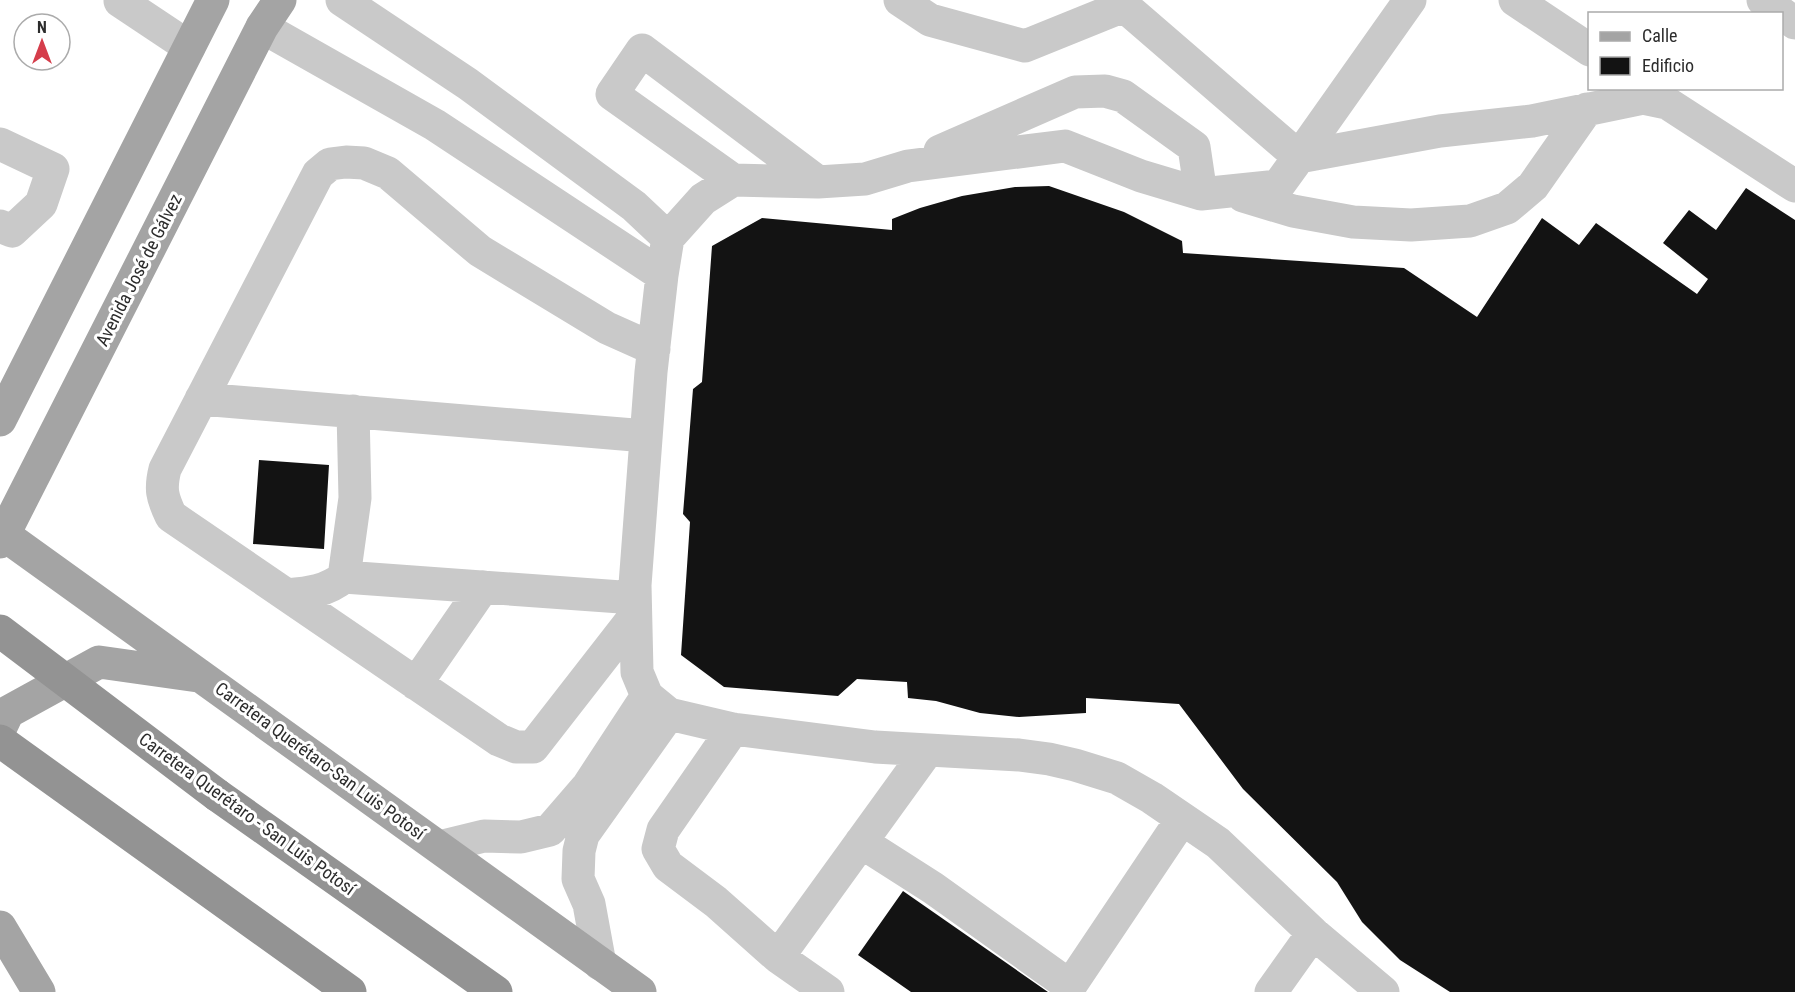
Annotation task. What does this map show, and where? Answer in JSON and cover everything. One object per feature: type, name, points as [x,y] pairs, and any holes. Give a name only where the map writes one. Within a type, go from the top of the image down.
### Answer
[{"type":"highway","name":"Carretera Querétaro - San Luis Potosí","points":[[0,631],[217,795],[496,992]]},
{"type":"highway","points":[[0,741],[350,992]]},
{"type":"main road","points":[[0,420],[213,0]]},
{"type":"main road","name":"Avenida José de Gálvez","points":[[1,536],[256,14],[280,0]]},
{"type":"main road","name":"Carretera Querétaro-San Luis Potosí","points":[[1,536],[203,677],[640,992]]},
{"type":"main road","points":[[0,729],[8,712],[99,662],[203,677]]},
{"type":"main road","points":[[0,927],[39,992]]},
{"type":"main road","points":[[0,972],[28,992]]},
{"type":"street","points":[[120,0],[189,47]]},
{"type":"street","points":[[342,0],[468,84],[634,206],[668,238]]},
{"type":"street","points":[[900,0],[930,20],[1024,46],[1125,3],[1299,157]]},
{"type":"street","points":[[1214,193],[1278,186],[1410,0]]},
{"type":"street","points":[[1515,0],[1588,49]]},
{"type":"street","points":[[1763,0],[1780,12]]},
{"type":"street","points":[[256,14],[435,125],[662,275]]},
{"type":"street","points":[[733,180],[612,94],[642,50],[818,182]]},
{"type":"street","points":[[1214,193],[1194,147],[1123,96],[1106,91],[1075,92],[908,166],[865,179],[818,182],[733,180],[703,198],[668,238],[662,275],[646,436],[635,607],[637,672],[658,705],[733,729],[875,747],[1019,755],[1075,765],[1117,778],[1152,798],[1218,843],[1371,988]]},
{"type":"street","points":[[1299,157],[1440,131],[1532,121],[1587,108],[1656,96],[1795,186]]},
{"type":"street","points":[[908,166],[1065,146],[1141,176],[1293,211],[1353,222],[1411,225],[1470,221],[1507,208],[1533,186],[1587,108]]},
{"type":"street","points":[[0,144],[53,169],[41,204],[12,231],[0,226]]},
{"type":"street","points":[[635,607],[533,747],[516,747],[499,740],[171,516],[165,504],[161,486],[165,468],[318,174],[330,164],[364,163],[388,173],[480,251],[607,328],[654,349]]},
{"type":"street","points":[[201,399],[646,436]]},
{"type":"street","points":[[287,595],[322,590],[333,586],[344,577],[355,498],[353,411]]},
{"type":"street","points":[[344,577],[483,587],[635,607]]},
{"type":"street","points":[[416,684],[483,587]]},
{"type":"street","points":[[439,847],[484,836],[521,837],[550,830],[658,705]]},
{"type":"street","points":[[600,963],[589,904],[578,879],[581,843],[583,835],[658,705]]},
{"type":"street","points":[[733,729],[663,830],[658,849],[668,866],[716,902],[778,957],[828,992]]},
{"type":"street","points":[[778,957],[927,751]]},
{"type":"street","points":[[861,842],[933,888],[1068,989],[1182,819]]},
{"type":"street","points":[[1271,992],[1313,933]]},
{"type":"building","points":[[1049,186],[1124,212],[1182,241],[1183,253],[1404,268],[1477,317],[1542,218],[1579,245],[1596,223],[1697,294],[1708,279],[1663,243],[1689,210],[1716,230],[1746,188],[1795,220],[1795,992],[1450,992],[1400,960],[1362,922],[1337,882],[1243,789],[1179,704],[1086,698],[1086,713],[1019,717],[980,713],[936,701],[908,698],[907,682],[857,679],[838,696],[724,687],[681,655],[690,522],[683,514],[693,389],[702,382],[712,246],[762,218],[892,230],[892,219],[962,196],[1015,187]]},
{"type":"building","points":[[259,460],[329,465],[324,549],[253,544]]},
{"type":"building","points":[[903,891],[1048,992],[911,992],[858,955]]}]
